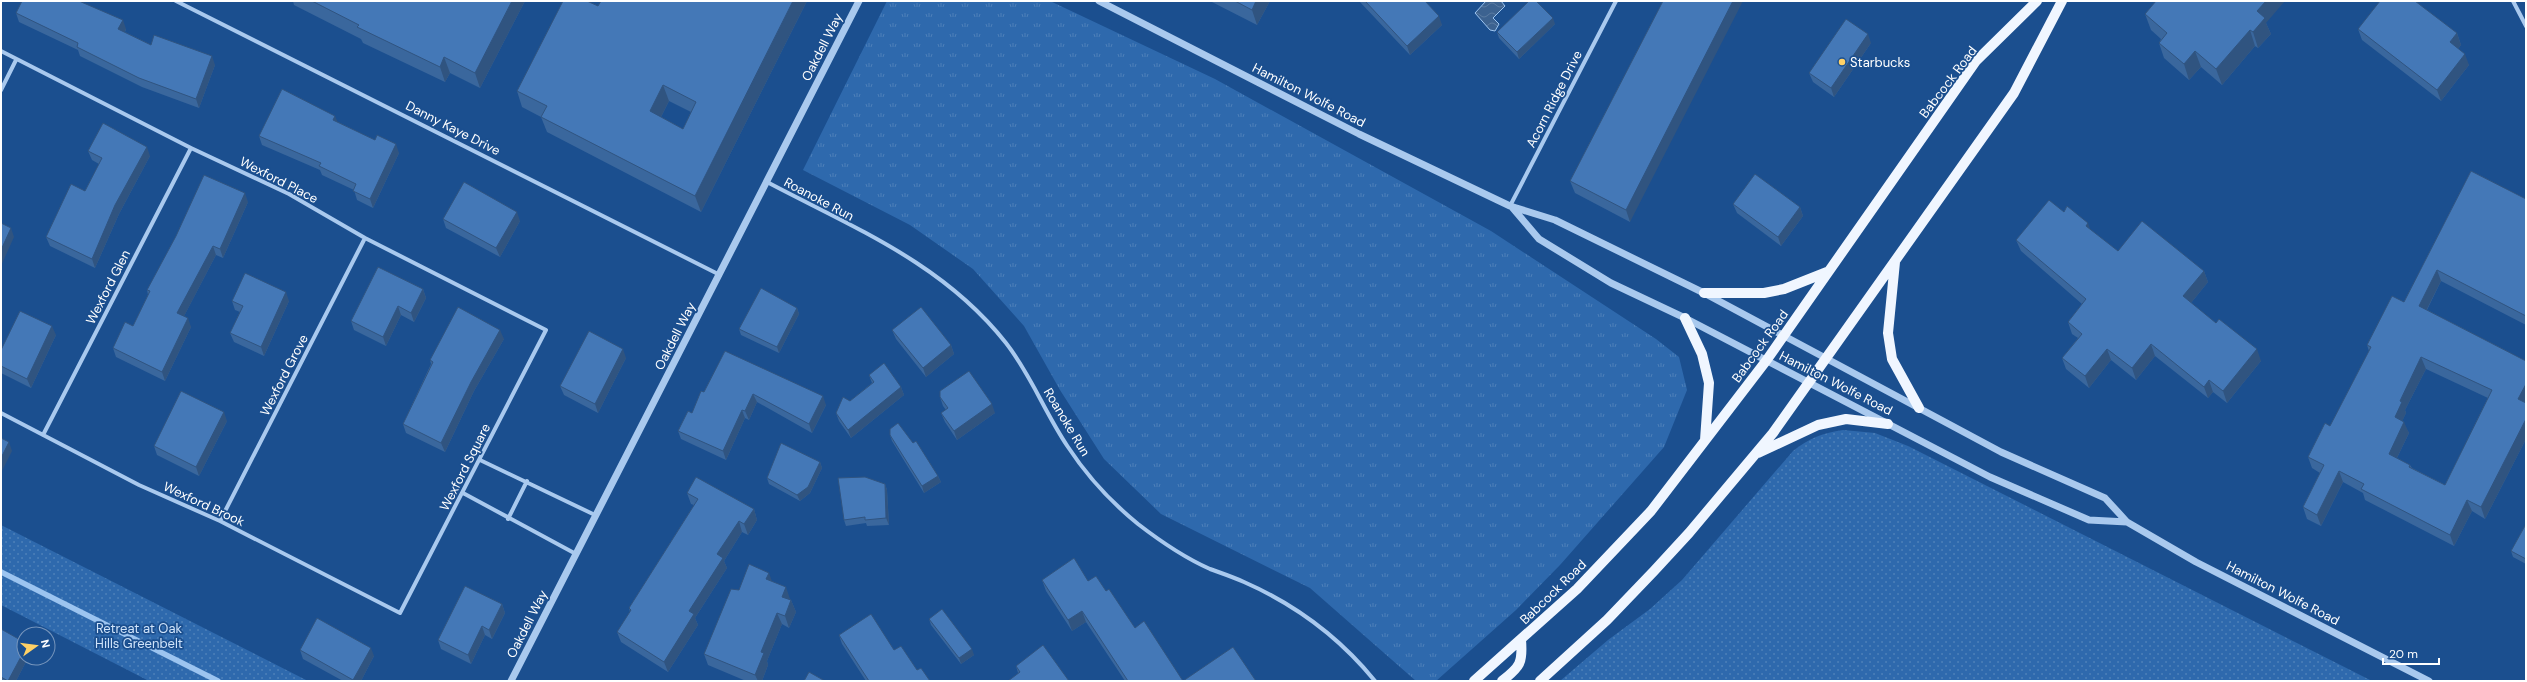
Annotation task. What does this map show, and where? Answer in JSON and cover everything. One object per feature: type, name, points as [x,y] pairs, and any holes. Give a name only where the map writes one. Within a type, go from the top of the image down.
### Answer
[{"type":"main road","name":"Babcock Road","points":[[1474,681],[1576,589],[1651,511],[1766,361],[1976,61],[2037,1]]},
{"type":"main road","points":[[1540,681],[1607,620],[1654,571],[1754,455],[1793,405],[1825,356],[1895,262],[2014,93],[2062,1]]},
{"type":"main road","points":[[1895,262],[1888,333],[1892,359],[1919,408]]},
{"type":"main road","points":[[1704,293],[1764,293],[1784,289],[1828,272]]},
{"type":"main road","points":[[1685,318],[1702,354],[1709,384],[1705,440]]},
{"type":"main road","points":[[1754,455],[1818,425],[1846,419],[1888,424]]},
{"type":"main road","points":[[1502,681],[1514,672],[1523,659],[1521,640]]},
{"type":"street","name":"Danny Kaye Drive","points":[[176,1],[720,275]]},
{"type":"street","name":"Oakdell Way","points":[[511,681],[859,1]]},
{"type":"street","name":"Hamilton Wolfe Road","points":[[1099,1],[1360,134],[1510,206],[1555,220],[1704,293],[1784,334],[2001,452],[2105,498],[2127,522],[2196,562],[2429,681]]},
{"type":"street","name":"Acorn Ridge Drive","points":[[1510,206],[1616,1]]},
{"type":"street","points":[[2513,1],[2526,26]]},
{"type":"street","name":"Wexford Place","points":[[1,51],[191,148],[289,194],[365,238],[546,330]]},
{"type":"street","points":[[1,90],[16,60]]},
{"type":"street","name":"Wexford Glen","points":[[43,435],[191,148]]},
{"type":"street","name":"Roanoke Run","points":[[767,182],[918,262],[949,284],[983,315],[1007,344],[1028,375],[1067,446],[1088,474],[1112,501],[1139,524],[1168,545],[1209,568],[1278,598],[1309,619],[1338,643],[1375,681]]},
{"type":"street","name":"Hamilton Wolfe Road","points":[[1510,206],[1539,240],[1611,283],[1685,318],[1990,477],[2089,520],[2127,522]]},
{"type":"street","name":"Wexford Grove","points":[[220,521],[365,238]]},
{"type":"street","name":"Wexford Square","points":[[400,613],[546,330]]},
{"type":"street","name":"Wexford Brook","points":[[1,413],[138,485],[220,521],[400,613]]},
{"type":"street","points":[[480,460],[502,472],[527,481],[595,515]]},
{"type":"street","points":[[508,519],[527,481]]},
{"type":"street","points":[[462,493],[508,519],[576,554]]},
{"type":"green space","points":[[887,1],[1050,1],[1215,79],[1491,231],[1656,339],[1679,357],[1687,390],[1664,447],[1560,565],[1516,610],[1436,681],[1416,681],[1310,588],[1161,514],[1104,459],[1060,390],[1024,326],[973,269],[910,225],[803,170]]},
{"type":"green space","points":[[1843,430],[1875,433],[1908,446],[2372,681],[1560,681],[1608,640],[1650,609],[1682,580],[1793,451],[1816,437]]},
{"type":"green space","name":"Retreat at Oak Hills Greenbelt","points":[[1,525],[308,681],[149,681],[56,633],[56,626],[42,626],[1,605]]},
{"type":"water","points":[[1486,1],[1501,1],[1505,6],[1493,18],[1499,24],[1495,31],[1490,30],[1475,13]]},
{"type":"building","points":[[22,1],[79,1],[123,20],[118,29],[151,45],[154,35],[212,56],[196,99],[139,78],[77,47],[78,43],[16,13]]},
{"type":"building","points":[[312,1],[512,1],[475,73],[444,57],[440,67],[357,27],[359,25]]},
{"type":"building","points":[[563,1],[587,1],[598,6],[601,1],[793,1],[695,196],[541,117],[547,106],[517,91]],"holes":[[[663,85],[696,102],[683,129],[650,111]]]},
{"type":"building","points":[[1235,1],[1256,1],[1252,10]]},
{"type":"building","points":[[1365,1],[1425,1],[1439,16],[1407,46]]},
{"type":"building","points":[[1529,1],[1536,1],[1553,18],[1517,52],[1497,32]]},
{"type":"building","points":[[1663,1],[1733,1],[1626,210],[1570,181]]},
{"type":"building","points":[[2156,1],[2266,1],[2257,11],[2265,18],[2253,32],[2250,30],[2216,69],[2195,51],[2184,64],[2159,43],[2167,33],[2145,14]]},
{"type":"building","points":[[2380,1],[2415,1],[2457,33],[2450,42],[2465,54],[2437,90],[2358,29]]},
{"type":"building","name":"Starbucks","points":[[1846,19],[1868,34],[1831,88],[1809,73]]},
{"type":"building","points":[[282,89],[335,116],[333,120],[375,140],[377,135],[396,144],[370,199],[353,191],[356,184],[319,166],[321,163],[259,136]]},
{"type":"building","points":[[103,123],[147,147],[115,205],[92,259],[46,237],[71,184],[85,191],[102,158],[88,151]]},
{"type":"building","points":[[2471,171],[2526,199],[2526,316],[2437,270],[2419,306],[2526,361],[2526,384],[2518,399],[2526,403],[2526,419],[2481,507],[2467,500],[2450,535],[2361,489],[2364,484],[2339,471],[2317,515],[2303,507],[2324,465],[2308,457],[2325,423],[2330,426],[2371,347],[2367,345],[2392,296],[2404,302]],"holes":[[[2421,357],[2492,390],[2445,485],[2409,467],[2410,465],[2389,454],[2404,422],[2395,417],[2402,402],[2400,401]]]},
{"type":"building","points":[[1755,174],[1800,207],[1778,237],[1733,204]]},
{"type":"building","points":[[204,175],[245,193],[220,249],[213,246],[177,313],[188,318],[162,372],[113,348],[125,322],[133,326],[150,291],[147,290],[176,236]]},
{"type":"building","points":[[464,182],[517,212],[496,248],[443,219]]},
{"type":"building","points":[[2049,200],[2064,212],[2067,206],[2088,223],[2086,226],[2118,251],[2142,221],[2204,271],[2183,296],[2216,323],[2219,319],[2257,349],[2223,391],[2209,380],[2204,387],[2151,344],[2132,368],[2107,349],[2085,376],[2062,358],[2082,334],[2068,322],[2086,299],[2016,240]]},
{"type":"building","points":[[1,223],[11,228],[1,250]]},
{"type":"building","points":[[378,267],[423,289],[411,313],[398,306],[383,337],[351,321]]},
{"type":"building","points":[[245,273],[286,292],[261,347],[230,333],[243,306],[232,301]]},
{"type":"building","points":[[761,288],[797,308],[777,347],[739,329]]},
{"type":"building","points":[[458,307],[500,330],[471,382],[441,443],[403,424],[433,362],[430,360]]},
{"type":"building","points":[[921,307],[951,345],[923,368],[892,330]]},
{"type":"building","points":[[20,311],[52,326],[27,379],[1,366],[1,350]]},
{"type":"building","points":[[589,331],[623,349],[595,404],[560,386]]},
{"type":"building","points":[[725,351],[823,396],[809,424],[753,394],[745,411],[742,410],[723,451],[678,431],[688,411],[692,413],[701,391],[704,392]]},
{"type":"building","points":[[884,363],[901,387],[848,430],[836,413],[843,397],[850,401],[874,382],[869,375]]},
{"type":"building","points":[[969,371],[992,404],[954,431],[941,413],[948,408],[940,397],[940,391]]},
{"type":"building","points":[[181,391],[224,412],[196,467],[154,446]]},
{"type":"building","points":[[898,423],[913,443],[916,441],[938,476],[922,486],[890,435],[890,429]]},
{"type":"building","points":[[1,438],[9,442],[1,458]]},
{"type":"building","points":[[781,443],[820,462],[808,487],[797,495],[767,478]]},
{"type":"building","points":[[696,477],[754,509],[744,524],[739,521],[717,554],[723,558],[689,611],[694,614],[664,662],[617,632],[631,610],[629,608],[698,499],[687,493]]},
{"type":"building","points":[[865,477],[885,484],[886,518],[865,520],[865,517],[844,520],[838,478]]},
{"type":"building","points":[[2526,524],[2526,559],[2511,551]]},
{"type":"building","points":[[1074,558],[1088,581],[1096,576],[1106,591],[1109,589],[1135,628],[1144,621],[1183,681],[1128,681],[1082,611],[1068,620],[1042,580]]},
{"type":"building","points":[[749,564],[769,573],[766,579],[786,587],[782,597],[791,600],[785,616],[777,613],[761,652],[764,653],[755,675],[704,654],[731,589],[739,590]]},
{"type":"building","points":[[465,586],[502,604],[489,630],[482,626],[468,655],[438,640]]},
{"type":"building","points":[[942,609],[972,649],[959,658],[929,619]]},
{"type":"building","points":[[871,614],[894,650],[901,646],[917,670],[921,668],[930,681],[869,681],[839,635]]},
{"type":"building","points":[[317,618],[371,648],[353,680],[300,650]]},
{"type":"building","points":[[1,629],[16,637],[16,666],[8,681],[1,677]]},
{"type":"building","points":[[1043,645],[1069,681],[1008,681],[1020,672],[1016,666]]},
{"type":"building","points":[[1233,647],[1256,681],[1183,681]]},
{"type":"building","points":[[809,672],[825,681],[804,681]]},
{"type":"waterway","points":[[1,572],[218,681]]},
{"type":"place","name":"Starbucks","points":[[1842,62]]}]
